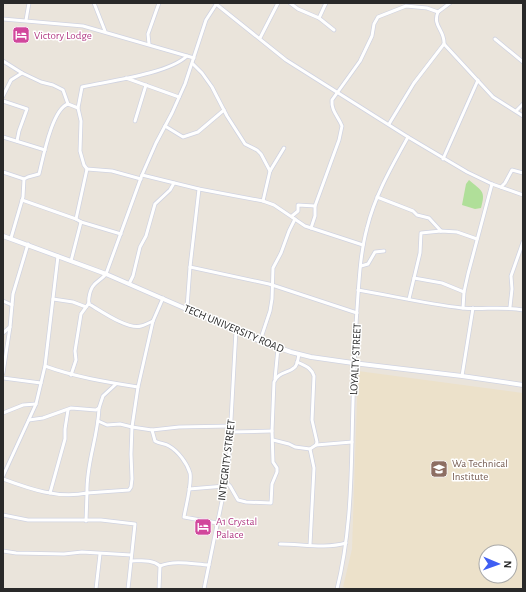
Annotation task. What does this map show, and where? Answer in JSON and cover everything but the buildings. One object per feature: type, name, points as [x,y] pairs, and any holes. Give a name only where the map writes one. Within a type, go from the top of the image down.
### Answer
[{"type":"street","points":[[26,20],[29,3]]},
{"type":"street","points":[[94,3],[105,32]]},
{"type":"street","points":[[149,44],[148,34],[159,3]]},
{"type":"street","points":[[260,38],[278,3]]},
{"type":"street","points":[[290,3],[319,18],[334,30]]},
{"type":"street","points":[[319,18],[326,3]]},
{"type":"street","points":[[389,124],[414,83],[444,44],[444,38],[436,23],[436,16],[438,12],[450,3]]},
{"type":"street","points":[[71,375],[76,360],[75,351],[81,314],[89,303],[89,297],[94,284],[102,280],[106,274],[142,175],[179,97],[193,64],[206,20],[216,4],[286,60],[443,159],[492,184],[523,195]]},
{"type":"street","points":[[311,228],[315,216],[315,206],[339,140],[342,126],[333,112],[332,100],[360,61],[372,36],[374,24],[378,17],[406,6],[427,8],[438,12]]},
{"type":"street","points":[[3,19],[83,26],[194,58]]},
{"type":"street","points":[[495,38],[523,62]]},
{"type":"street","points":[[444,44],[492,97],[523,116]]},
{"type":"street","points":[[76,220],[87,170],[80,151],[81,121],[78,108],[82,87],[160,70],[182,60],[187,56]]},
{"type":"street","points":[[3,61],[22,73],[63,90],[68,104]]},
{"type":"street","points":[[193,64],[212,87],[245,144],[257,150],[261,154],[270,171]]},
{"type":"street","points":[[3,96],[11,80],[22,73]]},
{"type":"street","points":[[125,78],[179,97]]},
{"type":"street","points":[[443,159],[478,80]]},
{"type":"street","points":[[135,121],[146,85]]},
{"type":"street","points":[[3,101],[27,109],[17,141]]},
{"type":"street","points":[[3,172],[24,179],[39,174],[55,117],[64,105],[68,104],[78,108]]},
{"type":"street","points":[[516,111],[523,104]]},
{"type":"street","points":[[165,126],[183,137],[198,132],[224,110]]},
{"type":"street","name":"LOYALTY STREET","points":[[337,589],[342,570],[350,503],[353,363],[363,244],[377,197],[386,176],[408,137]]},
{"type":"street","points":[[3,138],[45,150]]},
{"type":"street","points":[[263,201],[270,171],[284,148]]},
{"type":"street","points":[[87,170],[112,171],[141,179]]},
{"type":"street","points":[[501,187],[512,170],[523,173]]},
{"type":"street","points":[[142,175],[199,189],[263,201],[274,205],[311,228],[363,244]]},
{"type":"street","points":[[11,238],[22,200],[24,179]]},
{"type":"street","points":[[129,284],[133,276],[140,247],[146,236],[155,204],[170,190],[174,183]]},
{"type":"street","points":[[463,308],[464,292],[492,184]]},
{"type":"street","points":[[187,308],[199,189]]},
{"type":"street","points":[[377,197],[413,211],[417,215],[429,218],[441,231]]},
{"type":"street","points":[[22,200],[80,222],[121,234]]},
{"type":"street","points":[[260,341],[270,311],[273,268],[281,253],[298,211],[298,205],[315,206]]},
{"type":"street","points":[[71,261],[80,222]]},
{"type":"street","points":[[409,299],[420,253],[421,233],[441,231],[462,233],[477,239]]},
{"type":"street","name":"TECH UNIVERSITY ROAD","points":[[3,236],[106,274],[278,348],[299,354],[353,363],[523,385]]},
{"type":"street","points":[[510,307],[512,289],[511,276],[523,242]]},
{"type":"street","points":[[3,373],[13,294],[28,244]]},
{"type":"street","points":[[361,266],[368,264],[375,252],[384,251]]},
{"type":"street","points":[[3,476],[36,404],[45,366],[58,256]]},
{"type":"street","points":[[190,267],[272,285],[357,313]]},
{"type":"street","points":[[414,278],[442,283],[464,292]]},
{"type":"street","points":[[358,290],[437,305],[463,308],[510,307],[523,310]]},
{"type":"street","points":[[3,479],[31,489],[50,493],[78,495],[129,490],[132,479],[132,427],[138,387],[153,322],[163,298]]},
{"type":"street","points":[[53,299],[73,302],[86,307]]},
{"type":"street","points":[[3,302],[12,305]]},
{"type":"street","points":[[89,303],[108,315],[131,326],[140,327],[153,322]]},
{"type":"street","points":[[462,376],[473,308]]},
{"type":"street","points":[[3,333],[10,327]]},
{"type":"street","name":"INTEGRITY STREET","points":[[204,589],[225,484],[231,432],[236,330]]},
{"type":"street","points":[[189,489],[225,484],[230,486],[238,500],[246,502],[271,503],[272,484],[277,472],[277,468],[273,462],[272,431],[274,382],[278,348]]},
{"type":"street","points":[[274,382],[282,373],[293,368],[297,362],[299,354]]},
{"type":"street","points":[[297,362],[312,370],[314,376],[312,420],[317,442],[316,445]]},
{"type":"street","points":[[45,366],[71,375],[100,382],[138,387]]},
{"type":"street","points":[[3,378],[41,383]]},
{"type":"street","points":[[86,520],[87,478],[98,421],[99,408],[103,396],[116,384]]},
{"type":"street","points":[[3,412],[22,405],[36,404]]},
{"type":"street","points":[[29,420],[43,418],[71,408],[96,410],[99,408]]},
{"type":"street","points":[[50,493],[65,439],[68,409]]},
{"type":"street","points":[[98,421],[107,425],[120,424],[152,430],[179,427],[231,426]]},
{"type":"street","points":[[152,430],[155,441],[160,444],[168,445],[181,457],[190,474],[184,517],[217,523]]},
{"type":"street","points":[[231,432],[272,431]]},
{"type":"street","points":[[273,440],[295,447],[310,449],[316,445],[352,442]]},
{"type":"street","points":[[310,449],[314,468],[310,545]]},
{"type":"street","points":[[3,515],[28,520],[101,520],[134,524],[128,589]]},
{"type":"street","points":[[280,544],[325,547],[346,543]]},
{"type":"street","points":[[3,551],[16,553],[64,554],[82,552],[131,555]]},
{"type":"street","points":[[96,589],[100,554]]},
{"type":"street","points":[[131,561],[150,561],[160,566]]},
{"type":"street","points":[[160,566],[167,563],[176,562],[208,565]]},
{"type":"street","points":[[159,589],[160,566]]},
{"type":"shaded area","name":"Wa Technical Institute","points":[[358,371],[523,393],[523,589],[349,589],[343,587],[352,549]]},
{"type":"green space","points":[[469,180],[482,192],[483,198],[481,208],[475,209],[462,205],[466,184]]},
{"type":"place","name":"Victory Lodge","points":[[21,35]]},
{"type":"place","name":"Wa Technical Institute","points":[[439,469]]},
{"type":"place","name":"A1 Crystal Palace","points":[[203,527]]}]
